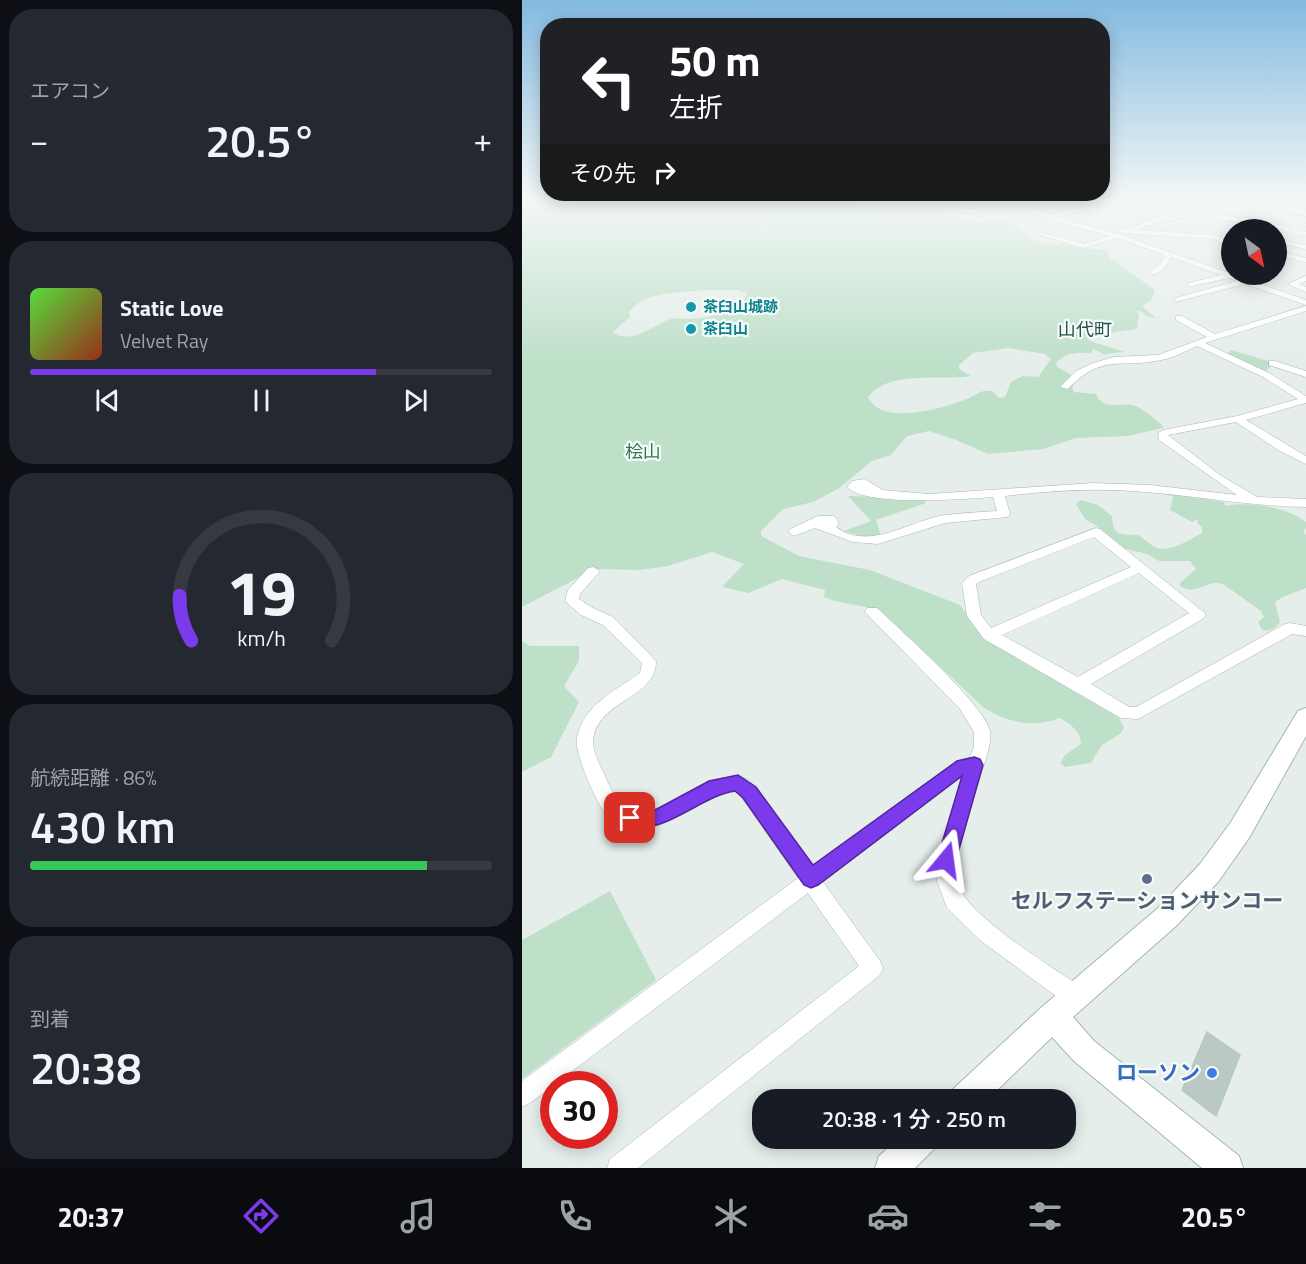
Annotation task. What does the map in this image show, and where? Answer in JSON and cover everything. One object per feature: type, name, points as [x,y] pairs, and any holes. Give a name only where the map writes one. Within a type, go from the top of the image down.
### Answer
[{"type":"street","points":[[1154,272],[1164,264],[1169,254],[1221,272]]},
{"type":"street","points":[[1287,256],[1306,260]]},
{"type":"street","points":[[1191,285],[1221,278]]},
{"type":"street","points":[[1306,278],[1292,284],[1306,291]]},
{"type":"street","points":[[1178,300],[1232,285]]},
{"type":"street","points":[[1256,285],[1306,305]]},
{"type":"street","points":[[1290,298],[1306,291]]},
{"type":"street","points":[[1065,387],[1075,375],[1092,365],[1122,359],[1154,359],[1197,343],[1267,322],[1306,305]]},
{"type":"street","points":[[1179,318],[1214,338]]},
{"type":"street","points":[[1197,343],[1266,375],[1306,400],[1238,419],[1163,434],[1164,438],[1216,477],[1254,502]]},
{"type":"street","points":[[1272,363],[1306,374]]},
{"type":"street","points":[[1295,392],[1306,380]]},
{"type":"street","points":[[1238,419],[1284,449],[1306,460]]},
{"type":"street","points":[[879,493],[928,498],[1062,486],[1115,487],[1254,502],[1306,502]]},
{"type":"street","points":[[794,532],[823,525],[838,534],[853,538],[884,539],[944,519],[1004,514],[998,493]]},
{"type":"street","points":[[1078,684],[1199,614],[1096,532],[974,579],[969,583],[974,616],[989,635],[1127,713],[1138,714],[1290,628],[1306,631]]},
{"type":"street","points":[[989,635],[1140,568]]},
{"type":"street","points":[[593,571],[573,593],[572,601],[586,611],[608,621],[649,661],[649,671],[646,677],[600,711],[591,722],[584,738],[586,753],[616,812],[645,821],[661,816],[715,786],[738,782],[750,793],[873,968],[619,1168]]},
{"type":"street","points":[[872,612],[926,663],[973,714],[982,731],[982,747],[974,765],[946,860],[947,881],[954,902],[988,934],[1075,996]]},
{"type":"street","points":[[976,1089],[1075,996],[1167,917],[1209,873],[1240,831],[1306,717]]},
{"type":"street","points":[[522,1095],[963,766],[974,765]]},
{"type":"street","points":[[1053,1016],[1084,1051],[1227,1168]]},
{"type":"street","points":[[891,1168],[911,1149]]},
{"type":"green space","name":"桧山","points":[[522,254],[1109,254],[1110,258],[1155,290],[1151,300],[1142,306],[1156,318],[1147,317],[1136,310],[1139,315],[1137,329],[1086,336],[1090,341],[1124,352],[1104,354],[1093,349],[1091,353],[1067,355],[1056,363],[1057,367],[1077,378],[1072,388],[1074,392],[1096,394],[1103,403],[1135,406],[1150,415],[1163,428],[1128,436],[1076,438],[1043,449],[988,454],[929,431],[907,436],[891,455],[872,461],[838,489],[813,502],[783,509],[761,531],[761,536],[799,556],[870,570],[960,605],[985,639],[1119,718],[1124,728],[1120,734],[1102,745],[1091,763],[1065,767],[1060,763],[1065,755],[1081,744],[1077,732],[1071,725],[1059,718],[1040,723],[1021,722],[1002,717],[984,708],[880,610],[835,601],[824,597],[825,590],[782,579],[748,593],[722,587],[744,564],[712,552],[668,566],[640,570],[595,569],[522,607]],"holes":[[[738,290],[747,293],[744,300],[723,313],[697,318],[671,319],[642,333],[627,337],[613,332],[630,317],[629,312],[636,305],[656,296],[679,292]],[[1009,348],[1045,354],[1051,359],[1038,377],[1023,376],[1011,382],[1005,397],[999,398],[992,391],[984,391],[944,407],[914,413],[886,411],[875,406],[868,397],[877,388],[902,379],[971,376],[959,369],[959,365],[973,353]]]},
{"type":"green space","points":[[1231,350],[1268,361],[1272,365],[1264,373],[1227,355]]},
{"type":"green space","points":[[1167,494],[1224,502],[1225,506],[1245,504],[1267,506],[1289,512],[1306,522],[1303,532],[1306,535],[1306,588],[1275,602],[1280,622],[1274,628],[1262,630],[1258,622],[1264,617],[1261,611],[1223,584],[1217,583],[1191,590],[1180,586],[1180,583],[1196,569],[1190,561],[1159,561],[1147,554],[1121,548],[1097,526],[1085,519],[1076,504],[1081,500],[1098,505],[1112,516],[1116,531],[1137,535],[1153,546],[1165,549],[1178,546],[1202,533],[1202,527],[1197,523],[1199,519],[1192,522],[1170,510],[1173,497]]},
{"type":"green space","points":[[848,496],[893,497],[923,500],[926,503],[876,520],[881,536],[865,537],[844,531],[871,521]]},
{"type":"green space","points":[[522,641],[530,646],[579,646],[579,661],[564,686],[579,702],[551,757],[522,772]]},
{"type":"green space","points":[[610,891],[656,980],[522,1079],[522,940]]},
{"type":"building","name":"ローソン","points":[[1207,1032],[1240,1055],[1216,1116],[1182,1090]]},
{"type":"place","name":"茶臼山城跡","points":[[691,307]]},
{"type":"place","name":"茶臼山","points":[[691,329]]},
{"type":"place","name":"セルフステーションサンコー","points":[[1147,879]]},
{"type":"place","name":"ローソン","points":[[1212,1073]]},
{"type":"district","name":"山代町","points":[[1085,330]]},
{"type":"route","points":[[630,818],[645,821],[661,816],[715,786],[738,782],[750,793],[811,878],[963,766],[974,765],[946,860]]}]
